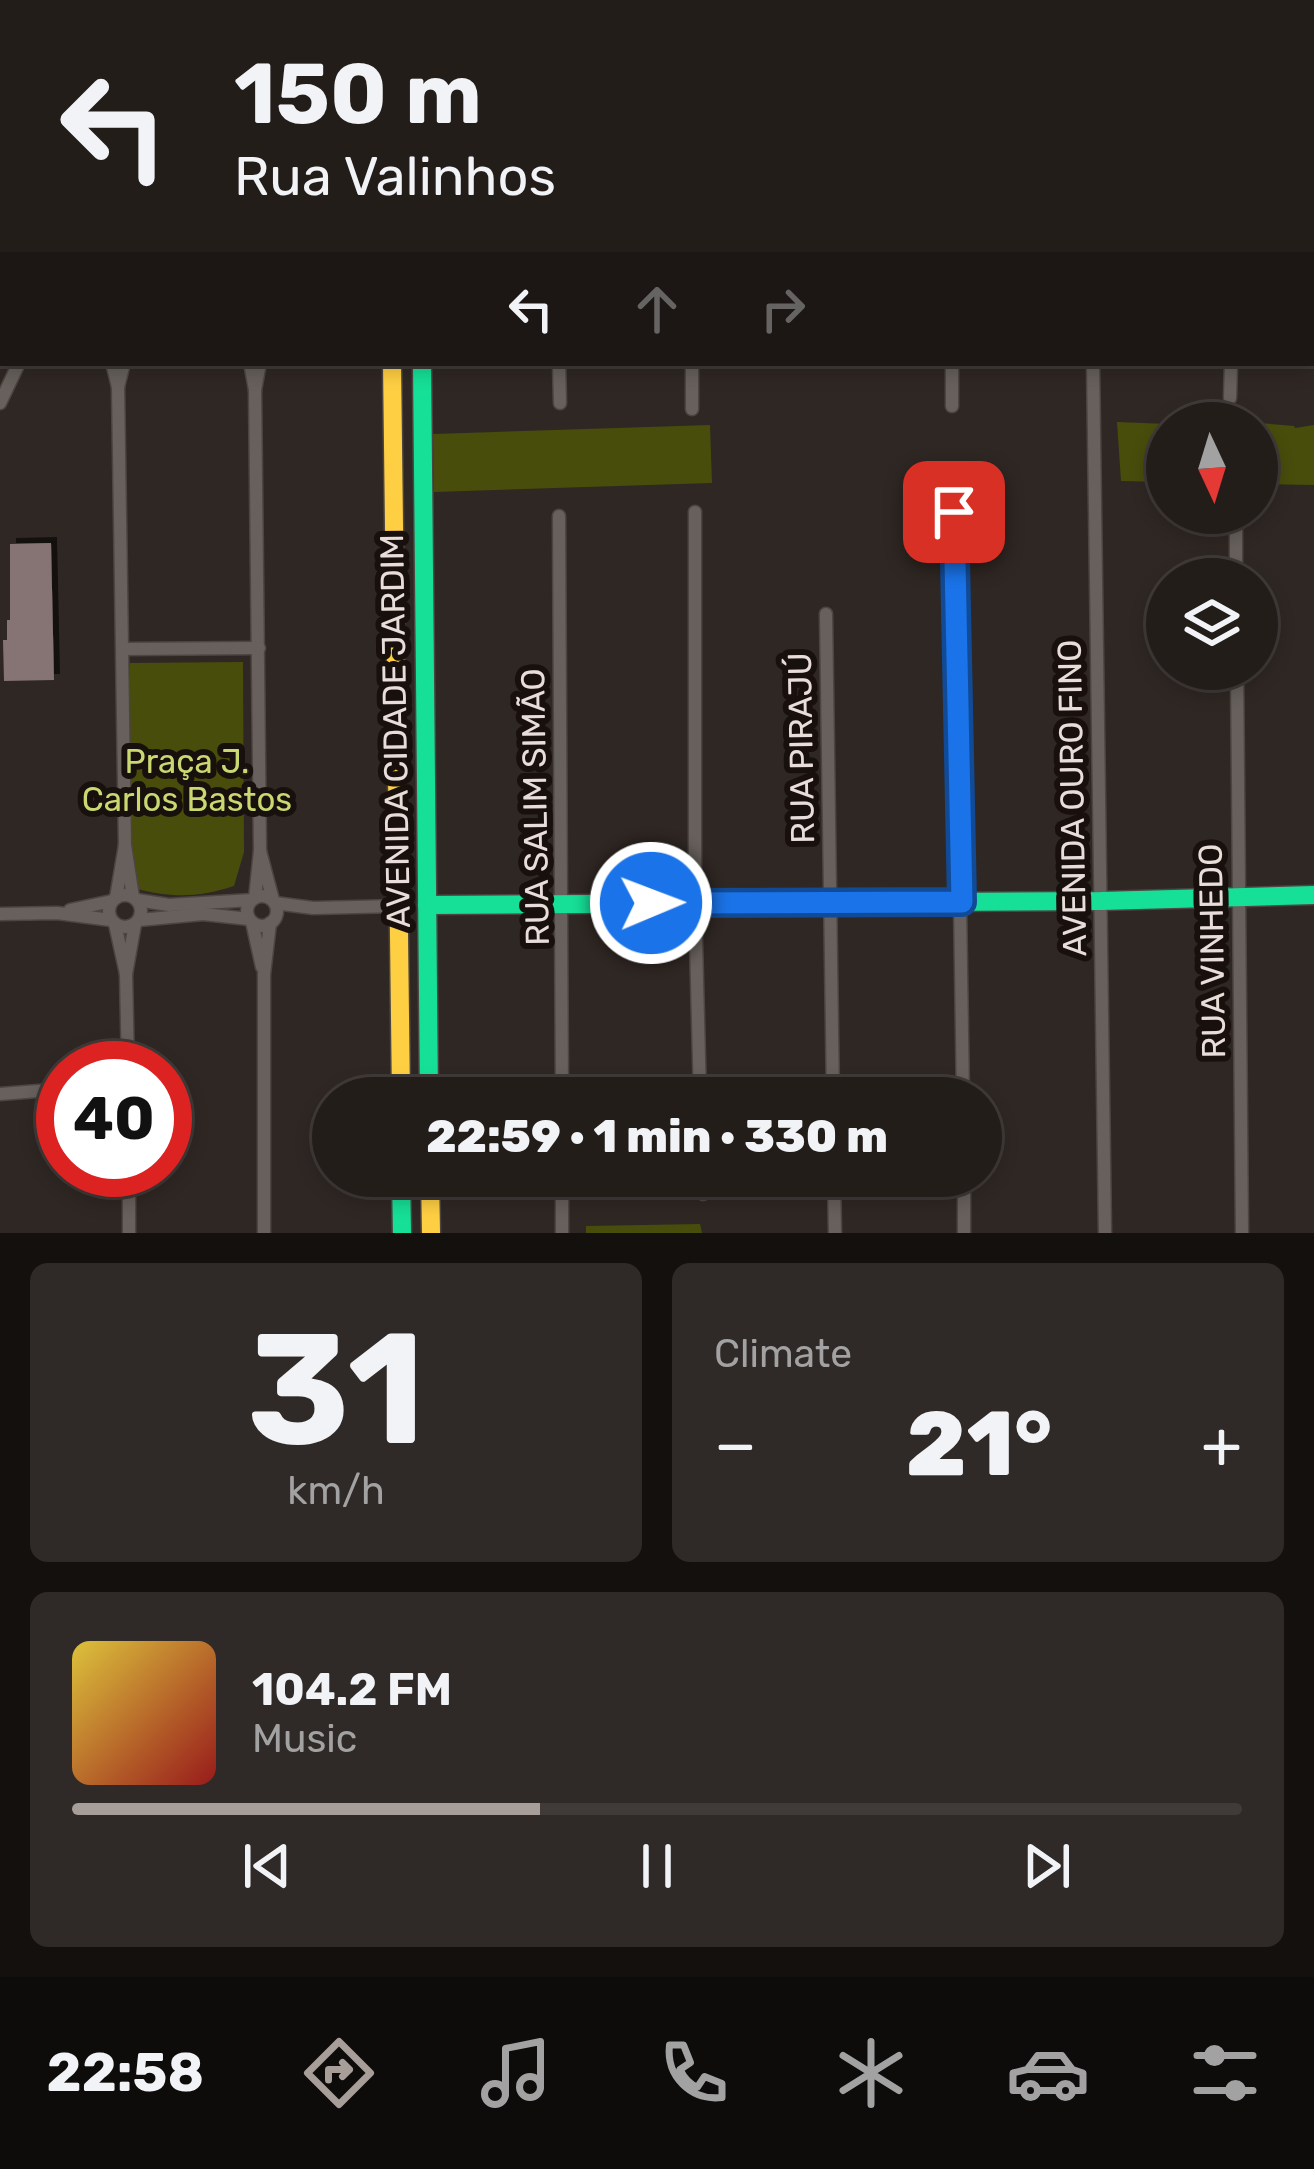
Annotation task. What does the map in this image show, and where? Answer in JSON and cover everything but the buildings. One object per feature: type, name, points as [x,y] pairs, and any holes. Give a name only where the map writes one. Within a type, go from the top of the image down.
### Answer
[{"type":"main road","name":"AVENIDA CIDADE JARDIM","points":[[392,366],[400,1077]]},
{"type":"main road","name":"AVENIDA CIDADE JARDIM","points":[[422,366],[429,1077]]},
{"type":"main road","points":[[394,552],[421,551]]},
{"type":"main road","points":[[427,905],[1314,895]]},
{"type":"main road","points":[[401,1197],[402,1233]]},
{"type":"main road","points":[[430,1197],[431,1233]]},
{"type":"street","points":[[0,404],[18,366]]},
{"type":"street","points":[[113,366],[118,387],[125,844],[141,910],[126,974]]},
{"type":"street","points":[[118,387],[123,366]]},
{"type":"street","points":[[251,366],[255,390],[260,851],[248,909],[264,974]]},
{"type":"street","points":[[255,390],[259,366]]},
{"type":"street","points":[[559,366],[560,403]]},
{"type":"street","points":[[692,366],[692,410]]},
{"type":"street","points":[[952,366],[952,406]]},
{"type":"street","name":"AVENIDA OURO FINO","points":[[1093,366],[1105,1233]]},
{"type":"street","points":[[1230,398],[1231,366]]},
{"type":"street","points":[[695,512],[699,1077]]},
{"type":"street","points":[[954,512],[963,1077]]},
{"type":"street","name":"RUA SALIM SIMÃO","points":[[559,516],[562,1077]]},
{"type":"street","name":"RUA PIRAJÚ","points":[[826,614],[833,1077]]},
{"type":"street","points":[[123,649],[259,648]]},
{"type":"street","name":"RUA VINHEDO","points":[[1237,690],[1242,1233]]},
{"type":"street","points":[[125,844],[109,910],[126,974],[127,1041]]},
{"type":"street","points":[[260,851],[274,902],[264,974],[265,1233]]},
{"type":"street","points":[[57,913],[114,899],[169,905],[253,899],[313,908],[399,906]]},
{"type":"street","points":[[0,914],[57,913],[125,928],[137,922],[202,914],[272,922],[313,908]]},
{"type":"street","points":[[0,1094],[36,1091]]},
{"type":"street","points":[[129,1197],[129,1233]]},
{"type":"street","points":[[562,1197],[562,1233]]},
{"type":"street","points":[[834,1197],[835,1233]]},
{"type":"street","points":[[964,1197],[964,1233]]},
{"type":"green space","points":[[1117,422],[1146,423],[1146,482],[1121,481]]},
{"type":"green space","points":[[710,425],[712,483],[434,492],[433,434]]},
{"type":"green space","points":[[1278,425],[1314,425],[1314,485],[1278,484]]},
{"type":"green space","name":"Praça J. Carlos Bastos","points":[[243,662],[244,852],[234,886],[184,895],[134,888],[129,840],[130,663]]},
{"type":"green space","points":[[700,1224],[702,1233],[586,1233],[586,1226]]},
{"type":"traffic: fast","points":[[422,366],[429,1077]]},
{"type":"traffic: fast","points":[[427,905],[1314,895]]},
{"type":"traffic: fast","points":[[401,1197],[402,1233]]},
{"type":"traffic: slow","points":[[392,366],[401,1077]]},
{"type":"traffic: slow","points":[[430,1197],[431,1233]]},
{"type":"route","points":[[651,903],[962,902],[954,512]]}]
